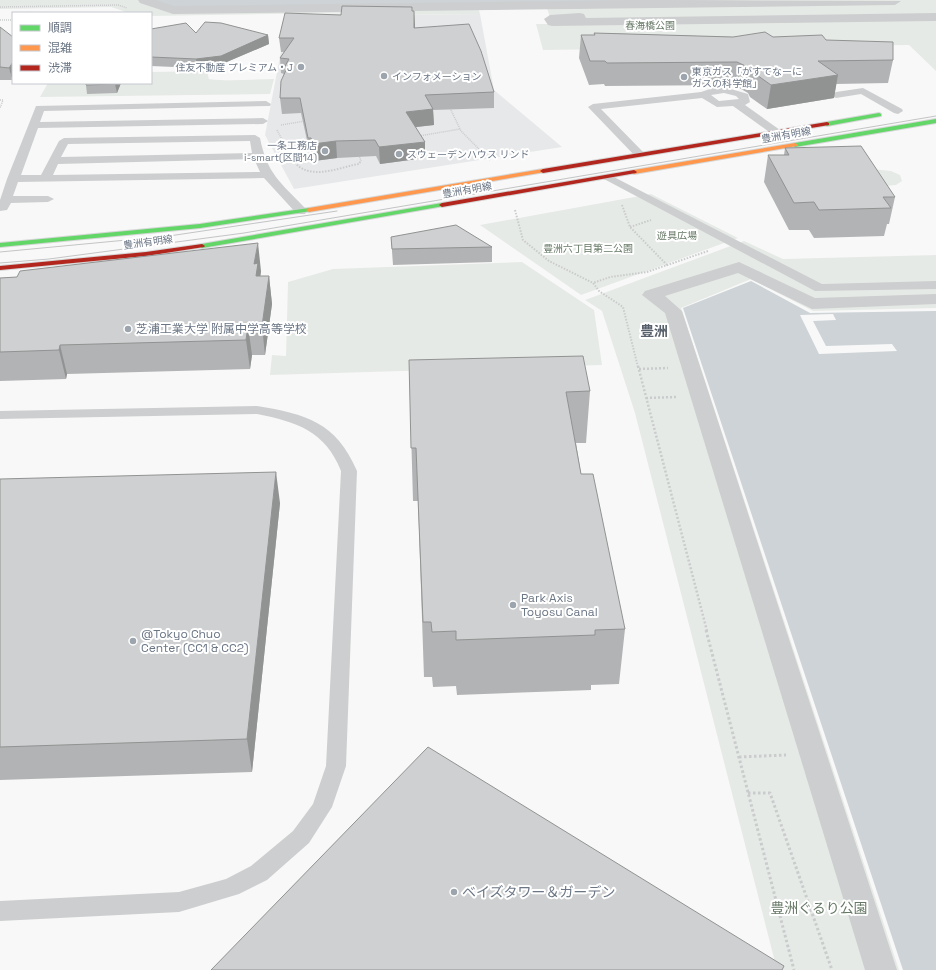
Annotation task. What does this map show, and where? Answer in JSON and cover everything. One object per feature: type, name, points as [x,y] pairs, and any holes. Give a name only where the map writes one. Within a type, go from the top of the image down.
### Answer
[{"type":"main road","name":"豊洲有明線","points":[[0,245],[200,226],[301,211],[902,111]]},
{"type":"main road","name":"豊洲有明線","points":[[0,268],[146,254],[936,121]]},
{"type":"street","points":[[144,0],[173,10],[663,3],[895,2],[894,0]]},
{"type":"street","points":[[663,3],[664,7],[550,19],[552,22],[936,17]]},
{"type":"street","points":[[881,970],[673,311],[651,295],[740,267],[812,304],[936,299]]},
{"type":"lane","points":[[640,155],[593,107],[704,95],[708,92],[719,90],[735,92],[744,96],[745,102],[738,104],[776,132]]},
{"type":"lane","points":[[836,95],[862,91],[902,111]]},
{"type":"lane","points":[[48,199],[4,204],[40,108],[266,104]]},
{"type":"lane","points":[[34,124],[263,121]]},
{"type":"lane","points":[[45,179],[64,141],[255,138],[258,156],[267,175],[301,211]]},
{"type":"lane","points":[[113,178],[128,140]]},
{"type":"lane","points":[[53,161],[258,156]]},
{"type":"lane","points":[[14,179],[267,175]]},
{"type":"lane","points":[[608,177],[820,288],[936,285]]},
{"type":"lane","points":[[0,415],[257,410],[294,418],[311,425],[327,435],[336,444],[344,456],[348,471],[336,766],[322,807],[301,837],[259,873],[231,887],[179,902],[0,911]]},
{"type":"path","points":[[0,7],[118,5],[129,9]]},
{"type":"path","points":[[0,20],[12,20]]},
{"type":"path","points":[[0,100],[3,100],[0,108]]},
{"type":"path","points":[[448,102],[460,129],[493,163]]},
{"type":"path","points":[[305,121],[275,126],[297,166],[303,171],[312,172],[359,164],[361,161],[357,150]]},
{"type":"path","points":[[415,137],[460,129]]},
{"type":"path","points":[[630,188],[619,196],[630,227],[667,265]]},
{"type":"path","points":[[515,207],[522,240],[549,261],[593,283],[599,291],[622,307],[794,970]]},
{"type":"path","points":[[593,283],[610,278],[647,272],[733,242]]},
{"type":"path","points":[[639,369],[674,368]]},
{"type":"path","points":[[646,398],[683,397]]},
{"type":"path","points":[[739,757],[792,755]]},
{"type":"path","points":[[748,793],[770,793],[832,970]]},
{"type":"shaded area","points":[[151,0],[753,0],[175,9]]},
{"type":"shaded area","points":[[388,13],[388,15],[480,14],[494,90],[562,147],[294,189],[265,135],[288,14]]},
{"type":"shaded area","points":[[751,281],[810,313],[936,311],[936,970],[903,970],[683,308]]},
{"type":"green space","name":"春海橋公園","points":[[0,0],[936,0],[936,71],[909,45],[543,50],[536,24],[552,24],[547,8],[479,10],[480,14],[392,15],[392,12],[152,16],[152,12],[126,12],[111,7],[0,9]]},
{"type":"green space","points":[[207,71],[209,79],[217,80],[274,79],[270,94],[40,97],[47,84],[152,84],[152,72]]},
{"type":"green space","points":[[872,169],[891,171],[900,175],[902,181],[896,185],[885,186]]},
{"type":"green space","name":"豊洲六丁目第二公園","points":[[651,194],[738,238],[581,295],[480,225]]},
{"type":"green space","name":"豊洲ぐるり公園","points":[[744,241],[783,259],[936,255],[936,308],[813,311],[751,279],[681,308],[899,970],[777,970],[635,413],[602,311],[585,300]]},
{"type":"green space","points":[[522,262],[594,310],[602,365],[270,375],[272,355],[286,356],[288,282],[333,269]]},
{"type":"pier","points":[[833,314],[836,320],[813,321],[826,346],[892,344],[897,351],[819,354],[800,315]]},
{"type":"building","points":[[342,6],[412,7],[412,11],[414,11],[414,28],[469,24],[481,51],[494,92],[425,95],[433,109],[406,112],[425,142],[379,147],[375,140],[336,141],[313,144],[311,138],[308,138],[300,98],[280,98],[281,81],[287,68],[284,68],[289,59],[280,58],[294,38],[279,38],[285,13],[341,15]]},
{"type":"building","points":[[205,22],[221,23],[268,35],[221,56],[196,59],[152,57],[152,29],[186,23],[196,33]]},
{"type":"building","points":[[0,27],[12,36],[12,64],[9,68],[0,67]]},
{"type":"building","points":[[765,32],[773,37],[822,35],[826,40],[893,42],[893,60],[818,61],[838,75],[771,85],[754,73],[752,69],[737,62],[607,63],[605,61],[590,61],[581,35],[595,35],[594,33],[733,37]]},
{"type":"building","points":[[86,84],[115,84],[86,85]]},
{"type":"building","points":[[861,146],[895,197],[883,197],[891,208],[819,210],[814,202],[794,203],[768,155],[789,155],[785,148]]},
{"type":"building","points":[[456,225],[492,247],[392,249],[391,237]]},
{"type":"building","points":[[258,243],[254,264],[258,263],[256,276],[269,276],[262,326],[248,326],[246,340],[60,345],[59,350],[0,352],[0,278],[17,277],[20,271]]},
{"type":"building","points":[[583,356],[590,391],[566,392],[581,474],[593,474],[625,629],[595,630],[595,635],[456,640],[456,631],[432,632],[431,622],[423,622],[416,448],[411,448],[409,360]]},
{"type":"building","name":"@Tokyo Chuo Center (CC1 & CC2)","points":[[276,472],[247,739],[0,747],[0,479]]},
{"type":"building","points":[[428,747],[784,966],[782,970],[211,970]]},
{"type":"tram line","points":[[0,263],[49,259],[244,233],[936,116]]},
{"type":"tram line","points":[[0,252],[169,236],[337,211]]},
{"type":"traffic: fast","points":[[827,124],[879,115]]},
{"type":"traffic: fast","points":[[795,145],[936,121]]},
{"type":"traffic: fast","points":[[202,246],[442,205]]},
{"type":"traffic: fast","points":[[0,245],[200,226],[309,210]]},
{"type":"traffic: slow","points":[[634,172],[795,145]]},
{"type":"traffic: slow","points":[[309,210],[543,171]]},
{"type":"traffic: jam","points":[[543,171],[827,124]]},
{"type":"traffic: jam","points":[[442,205],[634,172]]},
{"type":"traffic: jam","points":[[0,268],[146,254],[202,246]]},
{"type":"place","name":"住友不動産 プレミアム・J","points":[[301,67]]},
{"type":"place","name":"インフォメーション","points":[[384,76]]},
{"type":"place","name":"東京ガス「がすてなーに ガスの科学館」","points":[[684,77]]},
{"type":"place","name":"一条工務店 i-smart(区間14)","points":[[325,151]]},
{"type":"place","name":"スウェーデンハウス リンド","points":[[399,154]]},
{"type":"place","name":"芝浦工業大学 附属中学高等学校","points":[[128,329]]},
{"type":"place","name":"Park Axis Toyosu Canal","points":[[513,605]]},
{"type":"place","name":"@Tokyo Chuo Center (CC1 & CC2)","points":[[133,641]]},
{"type":"place","name":"ベイズタワー＆ガーデン","points":[[454,892]]},
{"type":"district","name":"豊洲","points":[[654,331]]},
{"type":"park label","name":"遊具広場","points":[[677,235]]}]
